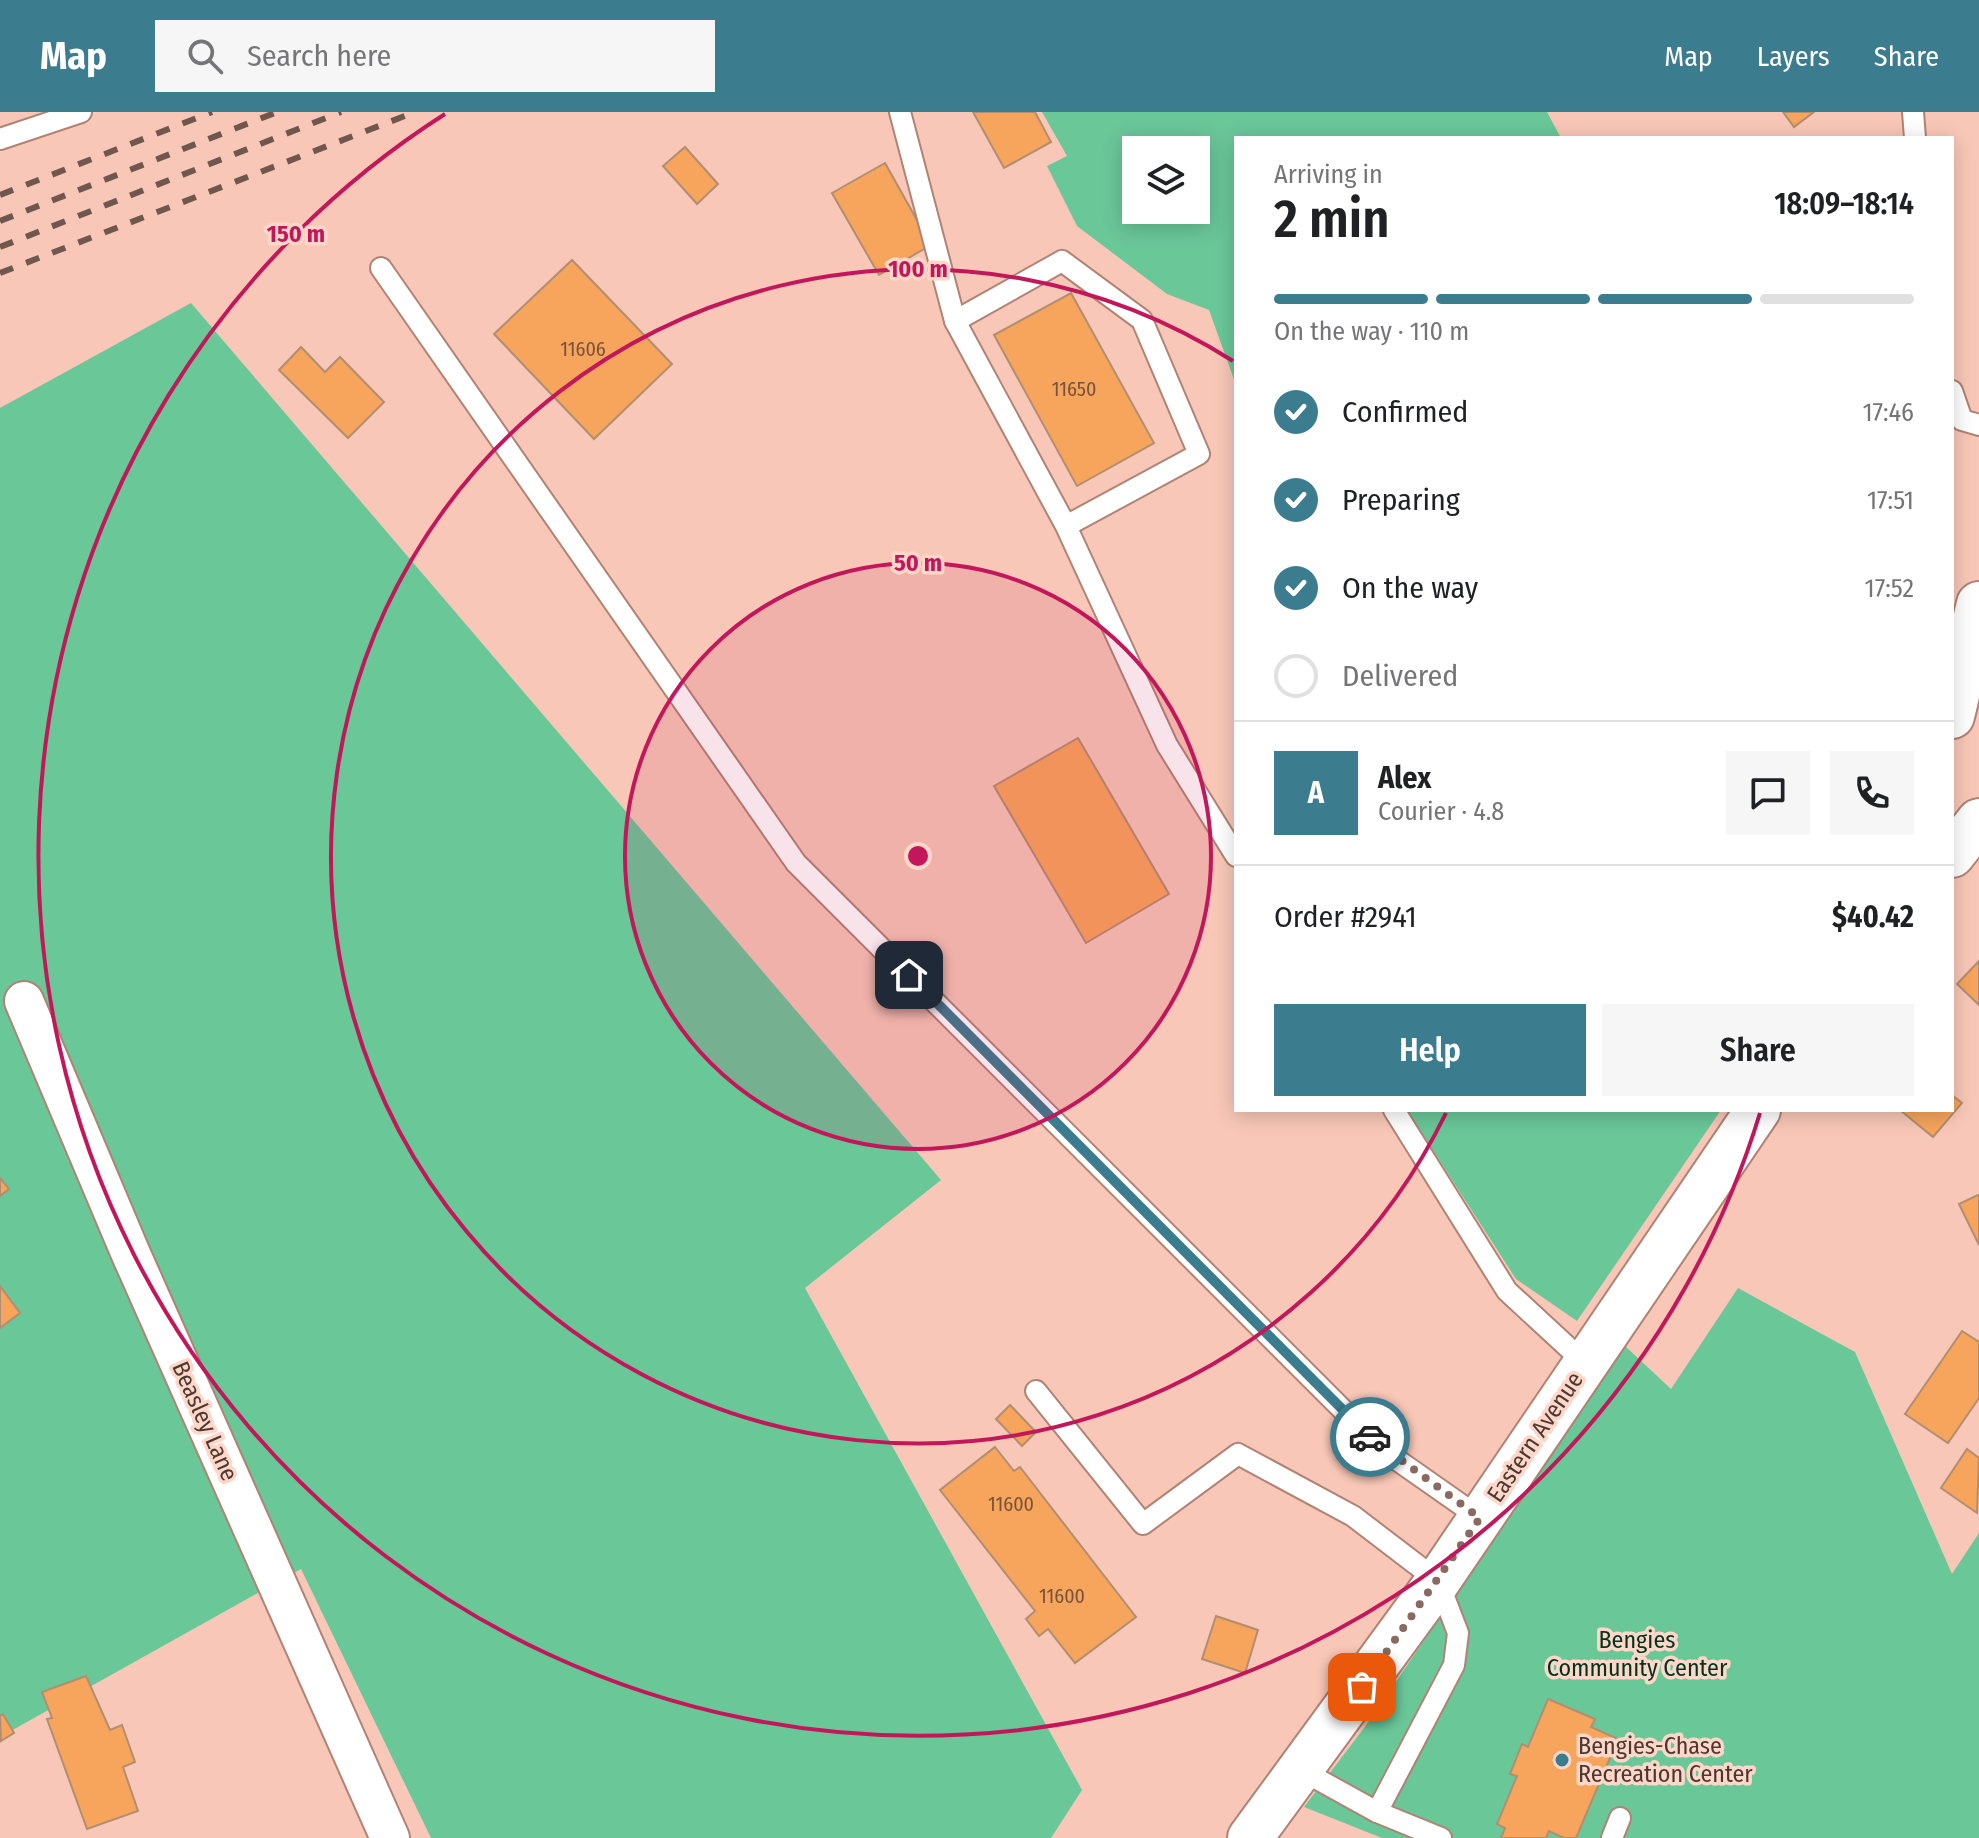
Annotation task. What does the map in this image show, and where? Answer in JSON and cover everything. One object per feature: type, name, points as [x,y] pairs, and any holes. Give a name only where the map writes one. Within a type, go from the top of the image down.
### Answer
[{"type":"main road","points":[[1954,708],[1979,604]]},
{"type":"main road","points":[[1954,852],[1979,821]]},
{"type":"main road","name":"Eastern Avenue","points":[[1250,1838],[1438,1581],[1757,1112]]},
{"type":"street","name":"Beasley Lane","points":[[24,1001],[130,1252],[390,1838]]},
{"type":"lane","points":[[0,139],[81,112]]},
{"type":"lane","points":[[900,112],[955,321],[1066,526],[1167,745],[1234,853]]},
{"type":"lane","points":[[1913,112],[1915,136]]},
{"type":"lane","points":[[955,321],[1062,261],[1142,320],[1199,454],[1066,526]]},
{"type":"lane","points":[[381,268],[796,863],[1383,1450],[1480,1518]]},
{"type":"lane","points":[[1954,397],[1962,420],[1979,425]]},
{"type":"lane","points":[[1395,1112],[1507,1291],[1585,1363]]},
{"type":"lane","points":[[1036,1391],[1143,1524],[1238,1454],[1353,1516],[1438,1581],[1458,1633],[1454,1665],[1377,1812]]},
{"type":"lane","points":[[1301,1770],[1377,1812],[1441,1838]]},
{"type":"lane","points":[[1612,1838],[1620,1818]]},
{"type":"green space","points":[[1042,112],[1547,112],[1560,136],[1234,136],[1234,379],[1209,310],[1167,294],[1077,226],[1047,166],[1067,156]]},
{"type":"green space","points":[[191,303],[941,1180],[805,1288],[1082,1790],[1051,1838],[431,1838],[301,1569],[0,1737],[0,408]]},
{"type":"green space","points":[[1408,1112],[1720,1112],[1577,1321],[1516,1279]]},
{"type":"green space","name":"Bengies Community Center","points":[[1738,1288],[1855,1352],[1952,1574],[1979,1533],[1979,1838],[1382,1838],[1304,1807],[1367,1724],[1625,1346],[1671,1389]]},
{"type":"building","points":[[973,112],[1035,112],[1051,142],[1004,168]]},
{"type":"building","points":[[1783,112],[1814,112],[1794,127]]},
{"type":"building","points":[[685,147],[718,184],[697,204],[663,166]]},
{"type":"building","points":[[885,163],[931,245],[879,275],[832,193]]},
{"type":"building","points":[[572,260],[672,364],[594,439],[494,334]]},
{"type":"building","points":[[1071,293],[1154,443],[1077,486],[994,335]]},
{"type":"building","points":[[301,347],[325,372],[340,357],[384,402],[348,438],[279,370]]},
{"type":"building","points":[[1078,738],[1169,894],[1086,943],[994,786]]},
{"type":"building","points":[[1979,961],[1979,1005],[1957,984]]},
{"type":"building","points":[[1954,1097],[1962,1103],[1933,1137],[1902,1112],[1954,1112]]},
{"type":"building","points":[[0,1178],[9,1189],[0,1196]]},
{"type":"building","points":[[1979,1196],[1979,1245],[1959,1204]]},
{"type":"building","points":[[0,1286],[20,1313],[0,1328]]},
{"type":"building","points":[[1962,1331],[1979,1342],[1979,1398],[1948,1443],[1905,1414]]},
{"type":"building","points":[[1010,1405],[1036,1432],[1022,1446],[996,1419]]},
{"type":"building","points":[[995,1447],[1014,1471],[1020,1467],[1136,1617],[1075,1663],[1048,1629],[1039,1636],[1026,1619],[1035,1611],[940,1490]]},
{"type":"building","points":[[1967,1449],[1979,1458],[1977,1513],[1941,1488]]},
{"type":"building","points":[[1216,1616],[1258,1630],[1245,1673],[1202,1659]]},
{"type":"building","points":[[86,1676],[110,1730],[122,1725],[135,1762],[123,1767],[138,1811],[87,1829],[47,1719],[52,1718],[42,1692]]},
{"type":"building","name":"Bengies-Chase Recreation Center","points":[[1548,1699],[1595,1719],[1591,1727],[1618,1739],[1576,1838],[1564,1838],[1549,1831],[1546,1838],[1501,1838],[1505,1828],[1497,1824],[1517,1776],[1510,1774],[1522,1744],[1528,1747]]},
{"type":"building","points":[[3,1714],[14,1733],[1,1741],[0,1716]]},
{"type":"railway","points":[[0,195],[212,112]]},
{"type":"railway","points":[[0,221],[277,112]]},
{"type":"railway","points":[[0,247],[341,112]]},
{"type":"railway","points":[[0,273],[415,112]]},
{"type":"way so far","points":[[1362,1687],[1480,1518],[1383,1450],[1370,1437]]},
{"type":"place","name":"Bengies-Chase Recreation Center","points":[[1562,1760]]},
{"type":"route","points":[[909,975],[1370,1437]]}]
